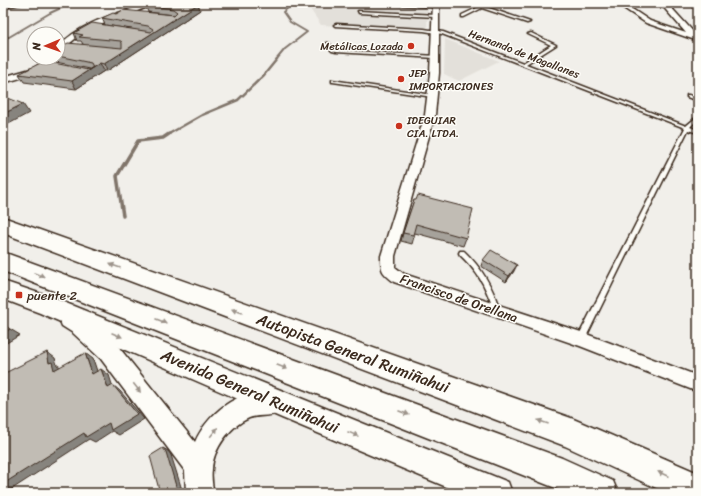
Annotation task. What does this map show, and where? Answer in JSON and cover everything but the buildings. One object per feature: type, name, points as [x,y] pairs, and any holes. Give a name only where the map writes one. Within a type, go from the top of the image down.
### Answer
[{"type":"highway","name":"Autopista General Rumiñahui","points":[[3,226],[572,433],[698,490]]},
{"type":"highway","points":[[3,261],[562,474],[601,493]]},
{"type":"main road","name":"Avenida General Rumiñahui","points":[[3,290],[48,306],[291,409],[497,493]]},
{"type":"street","points":[[3,6],[21,3]]},
{"type":"street","points":[[66,42],[93,26],[155,3]]},
{"type":"street","points":[[619,3],[648,22],[696,38]]},
{"type":"street","points":[[663,3],[696,38]]},
{"type":"street","name":"Francisco de Orellana","points":[[436,9],[436,57],[430,115],[388,256],[388,269],[399,278],[581,339],[698,384]]},
{"type":"street","points":[[128,12],[144,15]]},
{"type":"street","points":[[93,26],[107,28]]},
{"type":"street","points":[[66,45],[75,46]]},
{"type":"street","points":[[3,80],[46,66]]},
{"type":"street","points":[[48,306],[80,326],[108,352],[198,467]]},
{"type":"street","points":[[200,493],[198,467],[208,440],[225,419],[247,406],[270,403],[291,409]]},
{"type":"lane","points":[[381,3],[436,9]]},
{"type":"lane","points":[[468,3],[528,22]]},
{"type":"lane","points":[[463,16],[482,7]]},
{"type":"lane","points":[[359,12],[436,9]]},
{"type":"lane","name":"Hernando de Magallanes","points":[[336,24],[436,32],[451,36],[698,132]]},
{"type":"lane","points":[[523,64],[554,45],[530,34]]},
{"type":"lane","points":[[328,44],[332,50],[336,51],[436,57]]},
{"type":"lane","points":[[333,81],[433,96]]},
{"type":"lane","points":[[688,96],[698,100]]},
{"type":"lane","points":[[581,339],[686,128],[698,117]]},
{"type":"lane","points":[[462,253],[474,264],[487,282],[497,311]]},
{"type":"shaded area","points":[[315,3],[428,3],[427,31],[321,25],[310,9]]},
{"type":"shaded area","points":[[445,39],[499,61],[459,81],[444,74]]},
{"type":"waterway","points":[[3,38],[9,37],[50,13],[72,3]]},
{"type":"waterway","points":[[276,60],[285,49],[307,32],[290,22],[283,12],[294,3]]},
{"type":"waterway","points":[[167,135],[202,115],[238,100],[264,75],[277,59]]},
{"type":"waterway","points":[[123,216],[117,176],[138,141],[163,138],[169,134]]},
{"type":"place","name":"Metálicas Lozada","points":[[411,46]]},
{"type":"place","name":"JEP IMPORTACIONES","points":[[401,79]]},
{"type":"place","name":"IDEGUIAR CIA. LTDA.","points":[[399,126]]},
{"type":"place","name":"puente 2","points":[[19,295]]}]
